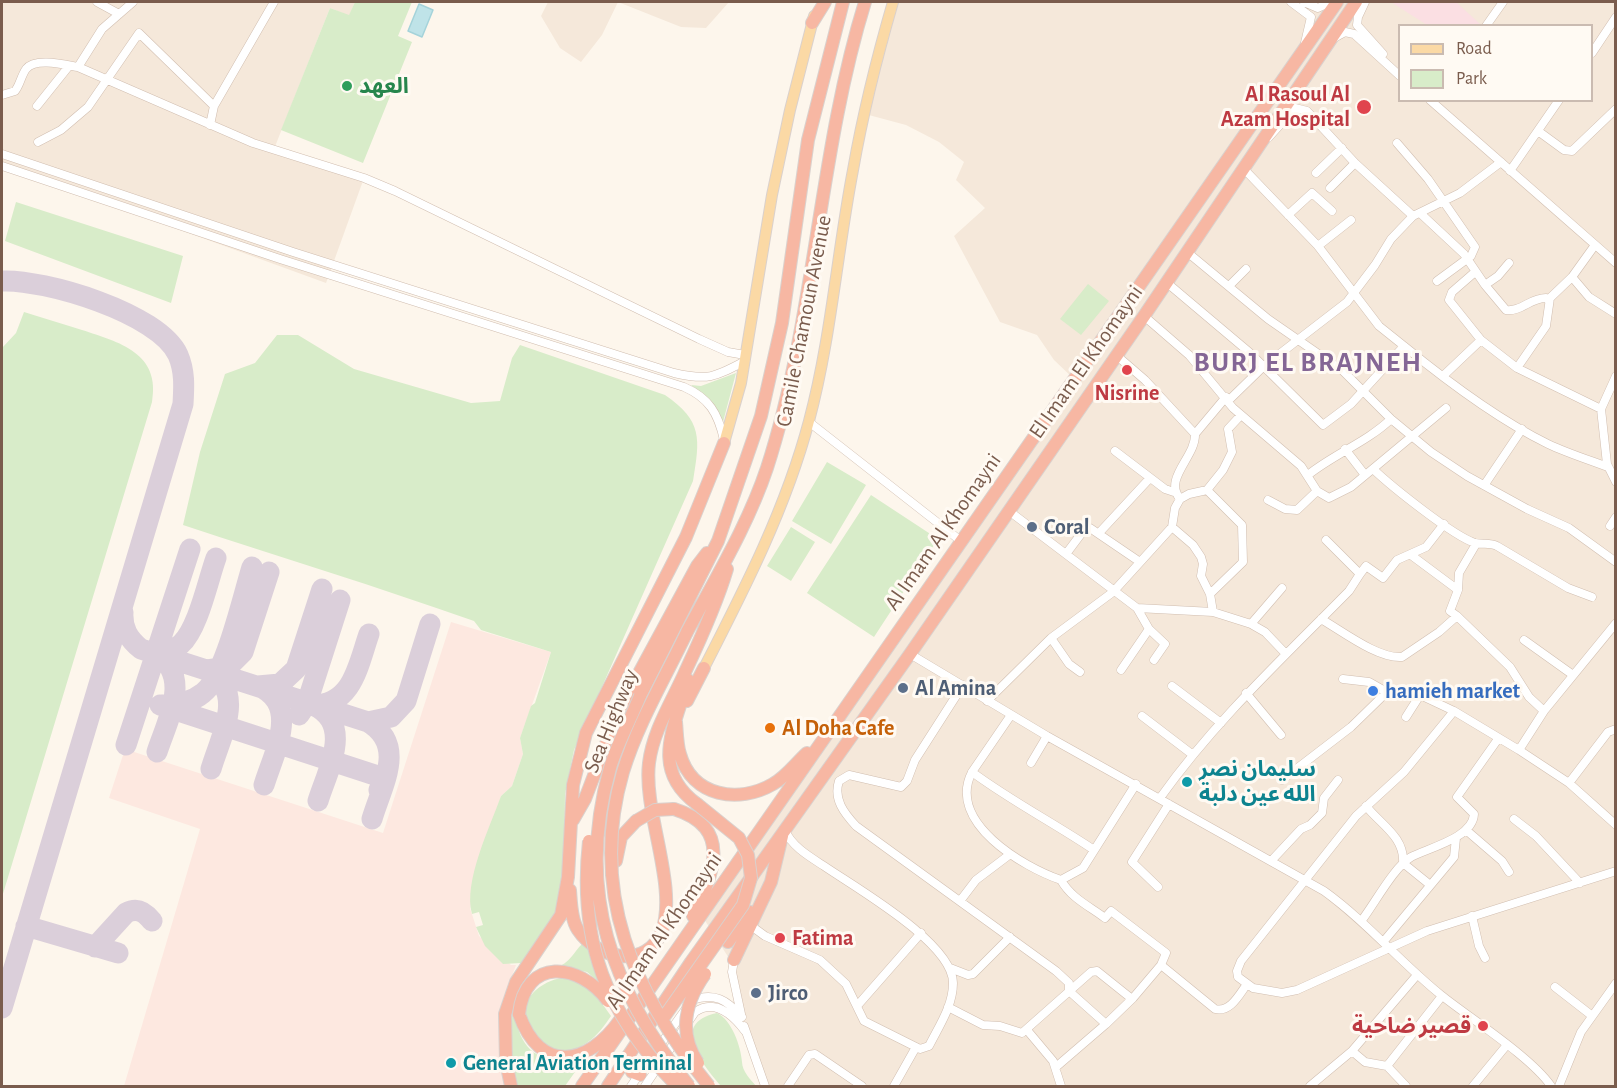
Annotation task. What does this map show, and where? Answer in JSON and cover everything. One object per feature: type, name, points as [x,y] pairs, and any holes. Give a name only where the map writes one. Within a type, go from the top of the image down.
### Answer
[{"type":"highway","points":[[812,23],[825,2]]},
{"type":"highway","name":"Camile Chamoun Avenue","points":[[718,541],[747,461],[772,371],[808,140],[843,2]]},
{"type":"highway","name":"Camile Chamoun Avenue","points":[[732,546],[766,471],[780,420],[807,288],[836,108],[865,2]]},
{"type":"highway","name":"Al Imam Al Khomayni","points":[[582,1086],[1337,2]]},
{"type":"highway","name":"El Imam El Khomayni","points":[[784,831],[910,654],[1087,395],[1144,316],[1356,2]]},
{"type":"highway","points":[[1094,350],[1092,359],[1096,365],[1102,366],[1114,358]]},
{"type":"highway","points":[[1070,383],[1081,378],[1088,380],[1087,395]]},
{"type":"highway","points":[[511,1086],[505,1054],[505,1014],[516,982],[561,915],[568,877],[576,766],[586,733],[686,537],[724,443]]},
{"type":"highway","points":[[573,820],[585,799],[630,688],[698,566],[718,541]]},
{"type":"highway","name":"Sea Highway","points":[[689,1086],[673,1066],[629,999],[612,959],[599,911],[595,872],[598,821],[610,768],[640,696],[698,585],[718,541]]},
{"type":"highway","points":[[568,877],[577,929],[588,941],[618,957],[629,958],[642,954],[661,934],[665,908],[663,878],[650,791],[649,762],[663,717],[687,670],[724,580],[732,546]]},
{"type":"highway","name":"Sea Highway","points":[[711,1086],[681,1052],[644,990],[615,909],[609,871],[613,821],[622,773],[637,733],[732,546]]},
{"type":"highway","points":[[704,668],[677,718],[679,753],[685,768],[707,790],[730,796],[748,795],[776,783],[806,754],[819,746]]},
{"type":"highway","points":[[645,1031],[664,1017],[743,904],[751,878],[748,855],[739,838],[686,796],[671,776],[668,751],[688,680],[687,670]]},
{"type":"highway","points":[[610,768],[594,816],[585,878],[586,906],[596,955],[608,990],[630,1029],[669,1086]]},
{"type":"highway","points":[[783,797],[787,810],[795,812],[800,809]]},
{"type":"highway","points":[[630,954],[615,865],[621,837],[636,820],[655,810],[674,809],[701,823],[713,842],[715,852],[714,868],[708,884],[675,953],[657,968],[618,1024],[597,1043],[575,1057],[557,1056],[540,1049],[526,1034],[519,1014],[520,1002],[533,983],[551,972],[570,971],[598,988],[630,1029]]},
{"type":"highway","points":[[734,960],[774,876],[784,831]]},
{"type":"highway","points":[[711,1086],[689,1047],[685,1020],[698,983],[746,918],[762,887],[784,831]]},
{"type":"highway","name":"Al Imam Al Khomayni","points":[[608,1086],[784,831]]},
{"type":"highway","points":[[645,1052],[677,1086]]},
{"type":"highway","points":[[627,1059],[632,1072],[643,1081]]},
{"type":"main road","points":[[724,443],[741,383],[772,195],[790,110],[819,2]]},
{"type":"main road","name":"Camile Chamoun Avenue","points":[[704,668],[772,531],[809,422],[820,375],[853,170],[879,50],[893,2]]},
{"type":"street","points":[[97,2],[119,14]]},
{"type":"street","points":[[78,67],[102,29],[133,2]]},
{"type":"street","points":[[210,125],[214,106],[274,2]]},
{"type":"street","points":[[1292,2],[1312,19],[1304,49]]},
{"type":"street","points":[[1304,2],[1318,8],[1330,2]]},
{"type":"street","points":[[1365,2],[1358,17],[1357,31],[1398,74]]},
{"type":"street","points":[[1487,24],[1503,2]]},
{"type":"street","points":[[1593,51],[1616,17]]},
{"type":"street","points":[[1326,44],[1341,33],[1357,31],[1398,67]]},
{"type":"street","points":[[38,142],[61,130],[88,107],[139,33],[214,106]]},
{"type":"street","points":[[2,95],[15,91],[26,69],[33,65],[78,67],[253,142],[385,187],[699,339],[745,358]]},
{"type":"street","points":[[38,106],[69,66]]},
{"type":"street","points":[[1432,102],[1616,263]]},
{"type":"street","points":[[1510,171],[1558,102]]},
{"type":"street","points":[[1262,141],[1274,134],[1298,107],[1307,111],[1355,163],[1467,257],[1475,272],[1506,310],[1515,310],[1533,299],[1546,298],[1549,301]]},
{"type":"street","points":[[1538,131],[1564,150],[1572,151],[1616,109]]},
{"type":"street","points":[[1397,143],[1428,179],[1442,202],[1474,244],[1473,254],[1437,281]]},
{"type":"street","points":[[1316,173],[1342,148]]},
{"type":"street","points":[[2,154],[293,252],[674,373],[694,378],[711,378],[726,372],[745,358]]},
{"type":"street","points":[[987,701],[1051,638],[1113,592],[1172,528],[1177,496],[1176,480],[1194,442],[1195,434],[1206,418],[1264,366],[1339,309],[1354,292],[1391,239],[1417,215],[1442,202],[1501,162]]},
{"type":"street","points":[[1330,188],[1355,163]]},
{"type":"street","points":[[2,165],[280,259],[684,387],[704,398],[711,406],[720,423],[724,443]]},
{"type":"street","points":[[1244,169],[1318,246],[1379,327],[1443,376],[1522,429],[1550,444],[1608,467]]},
{"type":"street","points":[[1288,215],[1312,193],[1332,211]]},
{"type":"street","points":[[1318,246],[1351,219]]},
{"type":"street","points":[[1517,368],[1546,326],[1549,301],[1572,277],[1595,245]]},
{"type":"street","points":[[1187,252],[1298,341],[1343,371],[1391,419],[1467,476],[1527,509],[1569,528],[1616,562]]},
{"type":"street","points":[[1485,285],[1498,276],[1509,263]]},
{"type":"street","points":[[1229,286],[1246,269]]},
{"type":"street","points":[[1475,272],[1456,288],[1449,300],[1481,340],[1517,368],[1601,409]]},
{"type":"street","points":[[1572,277],[1589,297],[1616,314]]},
{"type":"street","points":[[1166,282],[1264,366],[1323,425],[1351,404],[1404,346]]},
{"type":"street","points":[[1144,316],[1190,355],[1241,415],[1268,435],[1308,475],[1317,491],[1333,498],[1373,469],[1446,408]]},
{"type":"street","points":[[1443,376],[1481,340]]},
{"type":"street","points":[[1114,358],[1152,388],[1195,434]]},
{"type":"street","points":[[1616,376],[1601,409],[1608,467],[1616,482]]},
{"type":"street","points":[[1114,451],[1177,496],[1207,490],[1228,462],[1233,446],[1228,431],[1241,415]]},
{"type":"street","points":[[1308,475],[1345,449],[1374,434],[1391,419]]},
{"type":"street","points":[[809,422],[961,541]]},
{"type":"street","points":[[1485,484],[1522,429]]},
{"type":"street","points":[[1345,449],[1365,475]]},
{"type":"street","points":[[1373,469],[1398,492],[1476,544],[1489,542],[1568,588],[1592,597]]},
{"type":"street","points":[[1099,533],[1150,477]]},
{"type":"street","points":[[1207,490],[1242,525],[1244,531],[1243,562],[1210,594]]},
{"type":"street","points":[[1268,500],[1285,508],[1297,510],[1317,491]]},
{"type":"street","points":[[1009,511],[1137,608],[1149,629],[1165,644],[1154,660]]},
{"type":"street","points":[[1610,526],[1616,517]]},
{"type":"street","points":[[1160,798],[1192,755],[1246,693],[1349,591],[1366,566],[1383,578],[1397,560],[1426,547],[1444,524]]},
{"type":"street","points":[[1066,554],[1087,528],[1099,533],[1140,562]]},
{"type":"street","points":[[1172,528],[1193,545],[1201,558],[1201,576],[1210,594],[1213,612]]},
{"type":"street","points":[[1326,540],[1360,574]]},
{"type":"street","points":[[1476,544],[1459,573],[1458,590],[1450,611],[1510,667],[1529,697],[1544,711]]},
{"type":"street","points":[[1411,555],[1458,590]]},
{"type":"street","points":[[1251,624],[1282,588]]},
{"type":"street","points":[[1137,608],[1213,612],[1251,624],[1265,632],[1285,653]]},
{"type":"street","points":[[1321,619],[1380,653],[1395,658],[1402,657],[1439,632],[1457,616]]},
{"type":"street","points":[[1520,750],[1544,711],[1611,634],[1616,623]]},
{"type":"street","points":[[1121,670],[1149,629]]},
{"type":"street","points":[[1051,638],[1069,664],[1080,672]]},
{"type":"street","points":[[1524,640],[1573,675]]},
{"type":"street","points":[[910,654],[1047,736],[1306,879],[1362,920],[1417,975],[1506,1046],[1551,1086]]},
{"type":"street","points":[[1343,679],[1369,682],[1387,692],[1417,697],[1420,695],[1454,711],[1520,750],[1569,783],[1616,825]]},
{"type":"street","points":[[963,685],[915,760],[901,787],[849,775],[839,781],[837,795],[841,806],[856,826],[1064,977],[1069,983],[1070,991],[1106,1024]]},
{"type":"street","points":[[1172,686],[1221,723]]},
{"type":"street","points":[[1282,780],[1351,727],[1387,692]]},
{"type":"street","points":[[1246,693],[1281,735]]},
{"type":"street","points":[[1406,717],[1417,697]]},
{"type":"street","points":[[1454,711],[1404,772],[1366,806],[1306,879],[1238,966],[1238,977],[1247,984],[1269,993],[1297,990],[1392,949],[1427,931],[1616,871]]},
{"type":"street","points":[[1011,715],[967,782],[967,792],[975,820],[1009,855],[1061,880],[1068,892],[1105,918],[1111,911],[1166,953],[1161,965],[1132,999],[1056,1068]]},
{"type":"street","points":[[1142,716],[1192,755]]},
{"type":"street","points":[[1569,783],[1608,732],[1616,729]]},
{"type":"street","points":[[1031,763],[1047,736]]},
{"type":"street","points":[[1362,920],[1403,863],[1456,838],[1466,830],[1475,818],[1474,814],[1457,797],[1498,739]]},
{"type":"street","points":[[972,772],[1006,797],[1057,825],[1094,850]]},
{"type":"street","points":[[1272,860],[1300,829],[1310,825],[1322,813],[1324,798],[1338,780]]},
{"type":"street","points":[[1061,880],[1083,868],[1136,784]]},
{"type":"street","points":[[1158,887],[1132,862],[1169,804]]},
{"type":"street","points":[[1366,806],[1380,823],[1391,829],[1404,853],[1403,863]]},
{"type":"street","points":[[1514,819],[1536,836],[1580,883]]},
{"type":"street","points":[[1466,830],[1502,861],[1509,872]]},
{"type":"street","points":[[750,925],[765,936],[820,960],[834,970],[846,984],[864,1021],[916,1047],[923,1049],[929,1046],[948,1007],[953,984],[950,968],[921,933],[814,860],[790,840],[784,831]]},
{"type":"street","points":[[1384,941],[1429,884],[1454,857],[1456,838]]},
{"type":"street","points":[[960,902],[976,880],[1009,855]]},
{"type":"street","points":[[1403,863],[1429,884]]},
{"type":"street","points":[[1472,916],[1479,946],[1485,958]]},
{"type":"street","points":[[857,1006],[921,933]]},
{"type":"street","points":[[950,968],[968,975],[974,974],[1010,937]]},
{"type":"street","points":[[734,960],[731,969],[745,1031],[765,1086]]},
{"type":"street","points":[[1161,965],[1220,1010],[1228,1007],[1247,984]]},
{"type":"street","points":[[948,1007],[983,1025],[1000,1026],[1019,1034],[1027,1030],[1091,972],[1097,971],[1132,999]]},
{"type":"street","points":[[1310,1086],[1352,1051],[1417,975]]},
{"type":"street","points":[[1559,1086],[1569,1057],[1592,1015],[1616,983]]},
{"type":"street","points":[[1555,987],[1592,1015]]},
{"type":"street","points":[[643,1081],[692,1000],[706,996],[725,1000],[742,1017]]},
{"type":"street","points":[[1387,1066],[1442,996]]},
{"type":"street","points":[[631,1086],[643,1081],[700,1008],[717,1007],[732,1015],[745,1031]]},
{"type":"street","points":[[1027,1030],[1048,1052],[1061,1086]]},
{"type":"street","points":[[1473,1086],[1506,1046]]},
{"type":"street","points":[[894,1086],[916,1047]]},
{"type":"street","points":[[1352,1051],[1365,1062],[1387,1066],[1406,1086]]},
{"type":"street","points":[[788,1086],[809,1056],[815,1054],[862,1086]]},
{"type":"shaded area","points":[[2,2],[355,2],[349,16],[330,8],[274,149],[364,178],[326,283],[43,180],[2,170]]},
{"type":"shaded area","points":[[548,2],[618,2],[602,35],[581,62],[560,48],[541,16]]},
{"type":"shaded area","points":[[618,2],[729,2],[706,28],[681,27]]},
{"type":"shaded area","points":[[893,2],[1615,2],[1615,1086],[765,1086],[737,1020],[732,963],[697,908],[1075,380],[1054,360],[1037,335],[1000,322],[954,236],[985,208],[956,180],[964,162],[939,142],[906,125],[865,114]]},
{"type":"shaded area","points":[[1391,2],[1456,2],[1480,24],[1425,24]]},
{"type":"shaded area","points":[[451,622],[551,652],[520,738],[523,754],[512,786],[501,796],[470,908],[479,936],[511,965],[516,965],[509,984],[508,1017],[516,1086],[124,1086],[200,829],[109,798],[125,749],[383,833]]},
{"type":"green space","name":"العهد","points":[[355,2],[412,2],[398,36],[412,42],[363,163],[281,130],[330,8],[349,15]]},
{"type":"green space","points":[[16,202],[183,256],[171,303],[5,241]]},
{"type":"green space","points":[[1088,284],[1109,301],[1081,335],[1060,319]]},
{"type":"green space","points":[[24,312],[123,345],[144,361],[153,385],[152,402],[2,897],[2,348],[16,333]]},
{"type":"green space","points":[[277,335],[298,335],[354,369],[471,403],[500,401],[512,358],[520,345],[665,395],[686,414],[696,432],[697,454],[693,481],[574,750],[565,794],[564,873],[555,917],[521,963],[503,964],[485,946],[476,927],[483,925],[479,912],[472,914],[471,886],[479,855],[501,796],[512,786],[523,754],[520,738],[531,706],[535,703],[551,652],[481,630],[474,621],[438,608],[183,525],[200,452],[225,374],[255,363]]},
{"type":"green space","points":[[736,373],[723,422],[714,405],[691,385],[701,386]]},
{"type":"green space","points":[[827,462],[866,485],[831,544],[792,521]]},
{"type":"green space","points":[[871,495],[938,539],[874,637],[807,593]]},
{"type":"green space","points":[[791,527],[815,542],[791,581],[767,566]]},
{"type":"green space","points":[[586,941],[599,982],[587,972],[560,966],[568,961]]},
{"type":"green space","points":[[567,977],[592,992],[611,1016],[599,1032],[586,1043],[570,1050],[551,1051],[528,1025],[525,1012],[526,1003],[530,996],[543,985]]},
{"type":"green space","points":[[514,1000],[518,1027],[531,1050],[547,1058],[561,1058],[585,1053],[585,1058],[565,1086],[516,1086],[509,1043]]},
{"type":"green space","points":[[717,1013],[735,1034],[743,1069],[756,1086],[721,1086],[699,1057],[692,1035],[695,1026],[702,1018]]},
{"type":"water","points":[[419,4],[433,10],[422,37],[408,31]]},
{"type":"taxiway","points":[[2,281],[21,282],[71,292],[125,313],[148,325],[167,340],[178,355],[184,385],[183,404],[2,1008]]},
{"type":"taxiway","points":[[126,745],[190,549]]},
{"type":"taxiway","points":[[157,752],[171,713],[175,686],[173,673],[166,662],[155,653],[175,648],[187,637],[202,604],[216,558]]},
{"type":"taxiway","points":[[163,705],[179,704],[194,699],[211,684],[226,654],[252,567]]},
{"type":"taxiway","points":[[211,769],[225,728],[228,702],[226,690],[219,679],[207,670],[228,667],[243,652],[269,572]]},
{"type":"taxiway","points":[[264,785],[278,744],[281,717],[278,705],[271,694],[258,686],[280,684],[296,669],[322,589]]},
{"type":"taxiway","points":[[299,715],[307,703],[340,600]]},
{"type":"taxiway","points":[[123,612],[127,633],[141,649],[368,722],[380,731],[389,754],[388,766],[372,819]]},
{"type":"taxiway","points":[[368,722],[391,717],[406,701],[430,624]]},
{"type":"taxiway","points":[[318,801],[332,762],[335,735],[332,724],[325,713],[313,705],[326,703],[345,691],[357,670],[369,634]]},
{"type":"taxiway","points":[[160,705],[384,778],[379,790]]},
{"type":"taxiway","points":[[95,947],[126,913],[134,910],[140,911],[152,921]]},
{"type":"taxiway","points":[[26,926],[118,953]]},
{"type":"place","name":"العهد","points":[[347,86]]},
{"type":"place","name":"Al Rasoul Al Azam Hospital","points":[[1364,107]]},
{"type":"place","name":"Nisrine","points":[[1127,370]]},
{"type":"place","name":"Coral","points":[[1032,527]]},
{"type":"place","name":"Al Amina","points":[[903,688]]},
{"type":"place","name":"hamieh market","points":[[1373,691]]},
{"type":"place","name":"Al Doha Cafe","points":[[770,728]]},
{"type":"place","name":"سليمان نصر الله عين دلبة","points":[[1187,782]]},
{"type":"place","name":"Fatima","points":[[780,938]]},
{"type":"place","name":"Jirco","points":[[756,993]]},
{"type":"place","name":"قصير ضاحية","points":[[1483,1026]]},
{"type":"place","name":"General Aviation Terminal","points":[[451,1063]]},
{"type":"district","name":"BURJ EL BRAJNEH","points":[[1308,363]]}]
